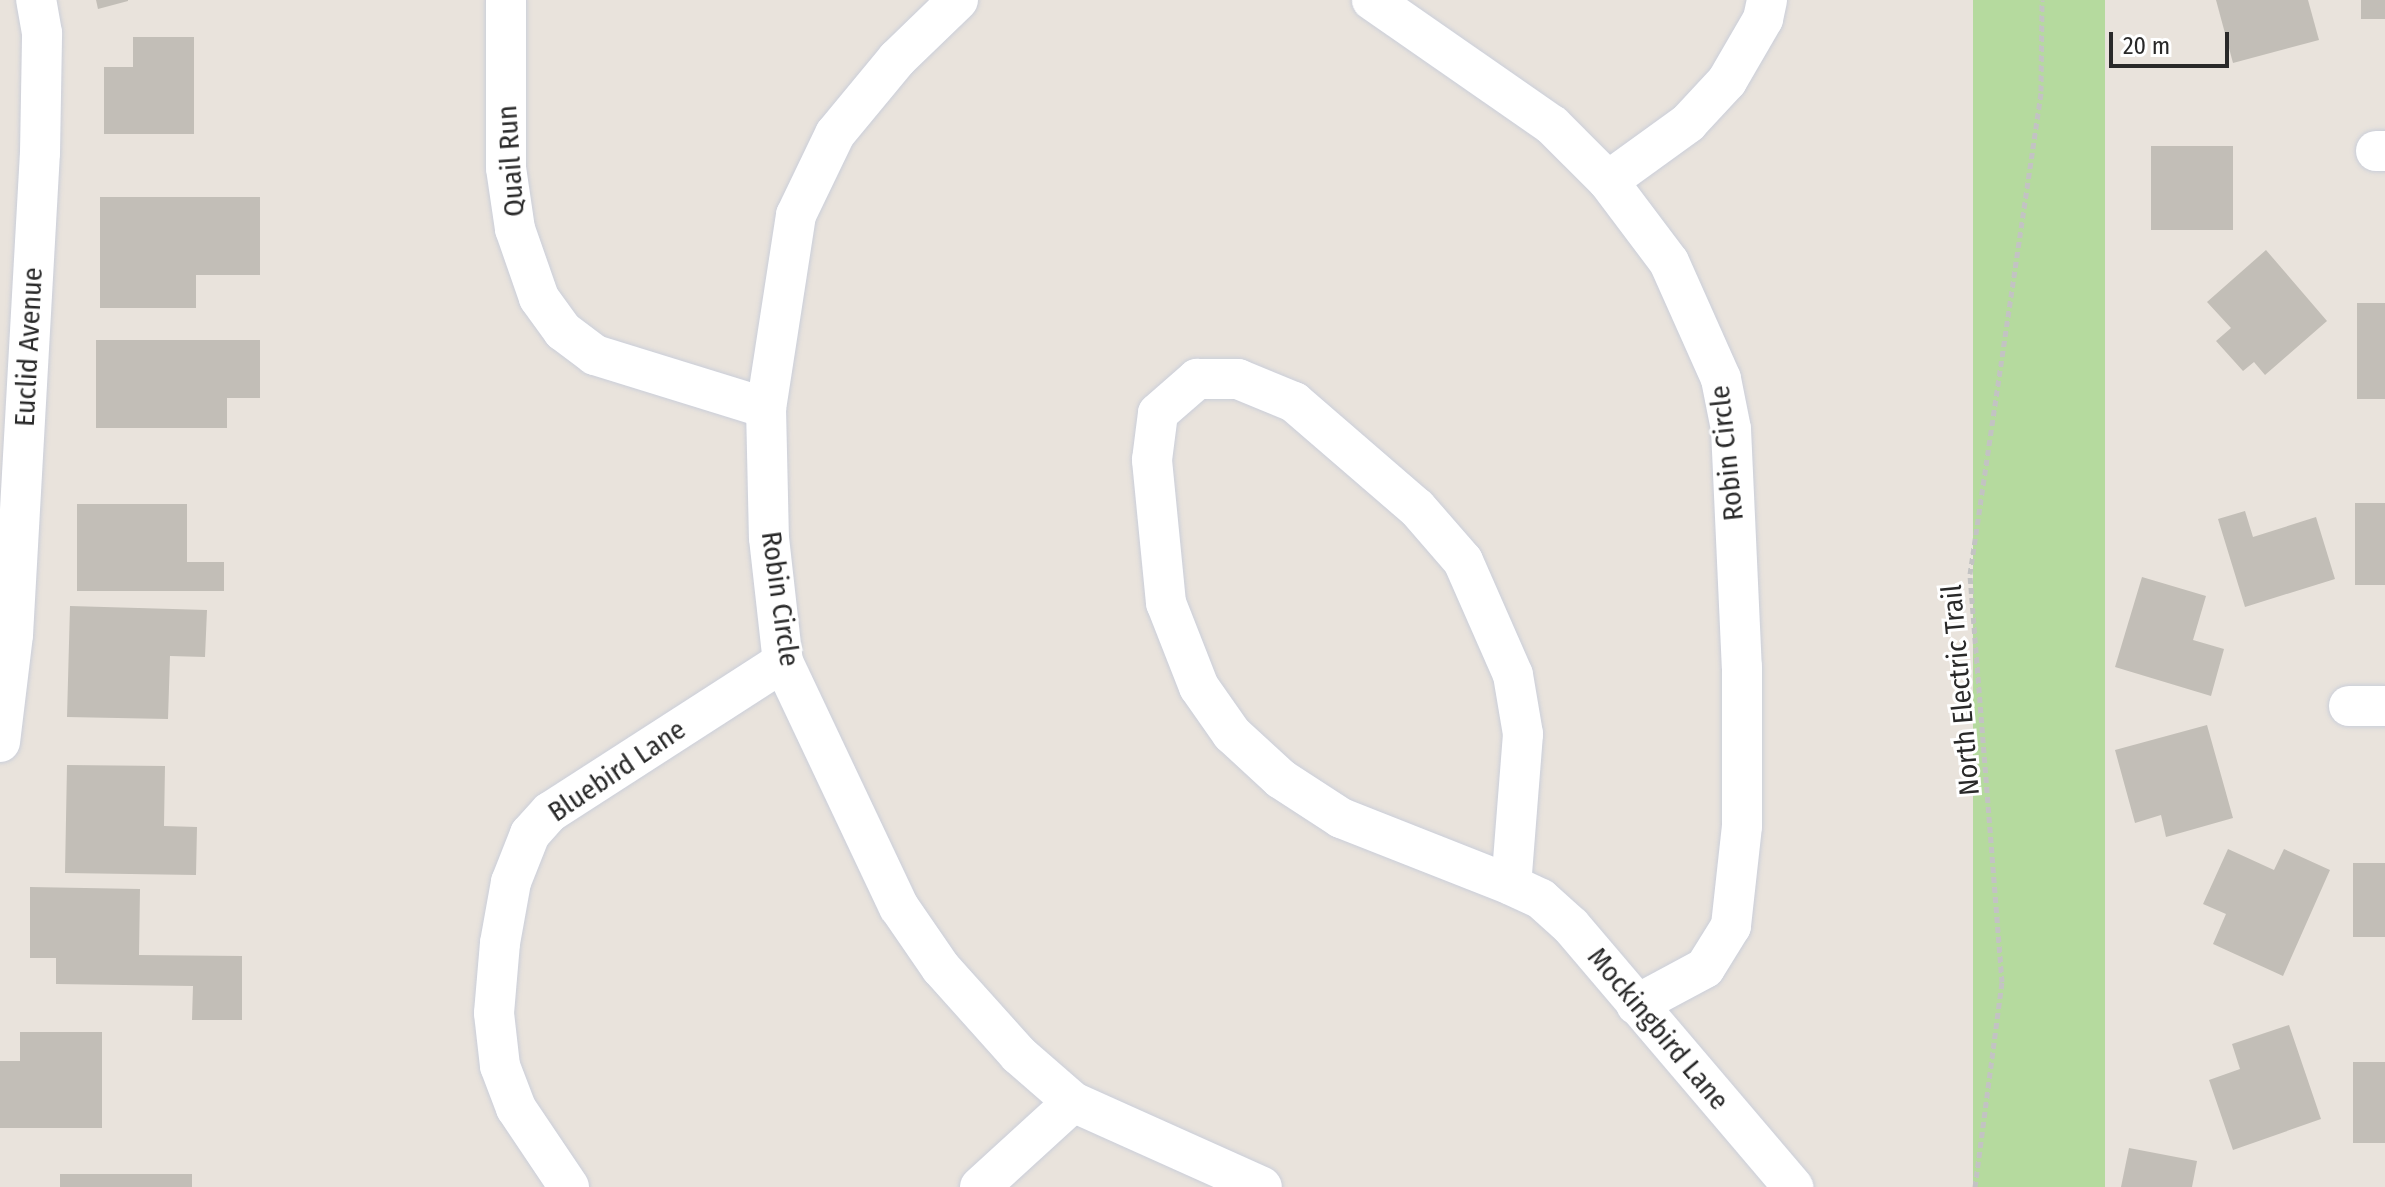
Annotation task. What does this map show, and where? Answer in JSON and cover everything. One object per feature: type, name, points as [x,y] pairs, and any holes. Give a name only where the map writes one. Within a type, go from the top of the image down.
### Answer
[{"type":"street","name":"Euclid Avenue","points":[[0,742],[13,635],[40,153],[42,33],[36,0]]},
{"type":"street","name":"Quail Run","points":[[506,0],[506,168],[515,229],[539,298],[563,331],[595,355],[766,408]]},
{"type":"street","name":"Robin Circle","points":[[958,0],[897,59],[835,134],[796,215],[766,408],[769,538],[783,662],[899,907],[941,968],[1019,1055],[1073,1102],[1262,1187]]},
{"type":"street","name":"Robin Circle","points":[[1372,0],[1552,125],[1608,181],[1669,262],[1721,379],[1731,429],[1742,667],[1742,826],[1731,926],[1705,968],[1636,1005]]},
{"type":"street","points":[[1608,181],[1688,123],[1727,81],[1763,19],[1767,0]]},
{"type":"street","name":"Mockingbird Lane","points":[[1511,885],[1523,734],[1513,675],[1463,561],[1417,508],[1294,402],[1238,379],[1197,379],[1175,393],[1158,413],[1152,460],[1166,603],[1199,687],[1242,743],[1281,779],[1341,818],[1541,899],[1571,926],[1793,1187]]},
{"type":"street","name":"Bluebird Lane","points":[[569,1187],[516,1108],[500,1066],[494,1013],[500,943],[511,882],[530,834],[550,812],[783,662]]},
{"type":"street","points":[[980,1187],[1073,1102]]},
{"type":"path","name":"North Electric Trail","points":[[1975,1187],[2002,982],[1970,574],[2041,91],[2042,0]]},
{"type":"green space","points":[[1973,0],[2105,0],[2105,1187],[1973,1187]]},
{"type":"building","points":[[96,0],[128,0],[128,1],[98,9]]},
{"type":"building","points":[[2216,0],[2308,0],[2319,40],[2233,63]]},
{"type":"building","points":[[2361,0],[2385,0],[2385,19],[2361,19]]},
{"type":"building","points":[[133,37],[194,37],[194,134],[104,134],[104,67],[133,67]]},
{"type":"building","points":[[2151,146],[2233,146],[2233,230],[2151,230]]},
{"type":"building","points":[[100,197],[260,197],[260,275],[196,275],[196,308],[100,308]]},
{"type":"building","points":[[2266,250],[2327,321],[2265,375],[2254,362],[2243,371],[2216,341],[2231,328],[2207,302]]},
{"type":"building","points":[[2357,303],[2385,303],[2385,399],[2357,399]]},
{"type":"building","points":[[96,340],[260,340],[260,398],[227,398],[227,428],[96,428]]},
{"type":"building","points":[[2355,503],[2385,503],[2385,585],[2355,585]]},
{"type":"building","points":[[77,504],[187,504],[187,562],[224,562],[224,591],[77,591]]},
{"type":"building","points":[[2245,511],[2253,537],[2316,517],[2335,579],[2245,607],[2218,519]]},
{"type":"building","points":[[2142,577],[2206,596],[2193,640],[2224,649],[2211,696],[2115,667]]},
{"type":"building","points":[[70,606],[207,610],[205,657],[170,656],[168,719],[67,717]]},
{"type":"building","points":[[2207,725],[2233,818],[2166,837],[2161,815],[2135,823],[2115,750]]},
{"type":"building","points":[[67,765],[165,766],[164,826],[197,827],[196,875],[65,873]]},
{"type":"building","points":[[2228,849],[2274,870],[2284,849],[2330,870],[2283,976],[2213,944],[2226,914],[2203,904]]},
{"type":"building","points":[[2353,863],[2385,863],[2385,937],[2353,937]]},
{"type":"building","points":[[30,887],[140,889],[139,955],[242,956],[242,1020],[192,1020],[193,986],[56,984],[56,958],[30,958]]},
{"type":"building","points":[[2289,1025],[2321,1119],[2233,1150],[2209,1080],[2240,1069],[2232,1044]]},
{"type":"building","points":[[20,1032],[102,1032],[102,1128],[0,1128],[0,1061],[20,1061]]},
{"type":"building","points":[[2353,1062],[2385,1062],[2385,1143],[2353,1143]]},
{"type":"building","points":[[2129,1148],[2197,1161],[2192,1187],[2121,1187]]},
{"type":"building","points":[[60,1174],[192,1174],[192,1187],[60,1187]]}]
